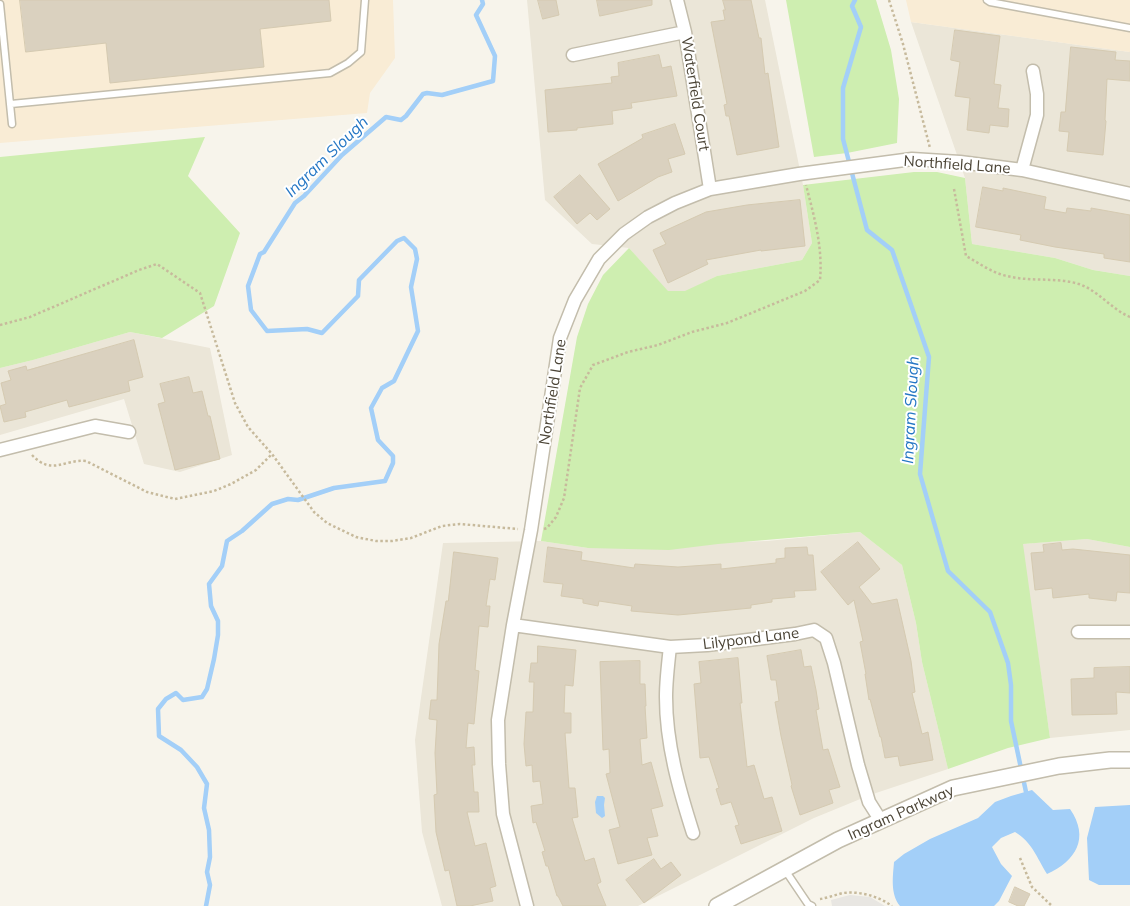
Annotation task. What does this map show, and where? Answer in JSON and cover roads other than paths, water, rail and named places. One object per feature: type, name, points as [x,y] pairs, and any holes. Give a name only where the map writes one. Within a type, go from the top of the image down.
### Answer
[{"type":"street","name":"Waterfield Court","points":[[677,0],[686,32],[710,189]]},
{"type":"street","points":[[572,55],[686,32]]},
{"type":"street","points":[[1022,170],[1037,115],[1037,94],[1033,71]]},
{"type":"street","name":"Northfield Lane","points":[[527,906],[503,814],[498,720],[531,530],[560,338],[575,300],[599,259],[624,234],[648,217],[675,203],[710,189],[801,173],[912,159],[960,162],[1022,170],[1130,194]]},
{"type":"street","points":[[0,450],[95,426],[129,432]]},
{"type":"street","name":"Lilypond Lane","points":[[513,625],[670,647],[756,640],[814,630],[826,638],[869,802],[881,820]]},
{"type":"street","points":[[1078,632],[1130,632]]},
{"type":"street","points":[[670,647],[666,698],[670,738],[676,779],[693,833]]},
{"type":"street","name":"Ingram Parkway","points":[[717,906],[838,840],[953,788],[1059,766],[1110,760],[1130,760]]},
{"type":"lane","points":[[10,104],[330,73],[348,64],[361,52],[365,0]]},
{"type":"lane","points":[[987,0],[1130,28]]},
{"type":"lane","points":[[0,4],[12,124]]},
{"type":"lane","points":[[785,870],[808,904],[812,906]]},
{"type":"water","points":[[1032,790],[1053,810],[1070,809],[1076,820],[1079,839],[1077,847],[1066,862],[1047,874],[1030,845],[1015,832],[1001,838],[992,847],[1001,864],[1012,876],[999,901],[994,906],[900,906],[893,890],[894,862],[930,839],[978,818],[995,802]]},
{"type":"water","points":[[597,796],[605,798],[605,816],[602,818],[596,813],[595,802]]},
{"type":"water","points":[[1130,805],[1130,885],[1099,885],[1089,880],[1087,838],[1095,807]]},
{"type":"waterway","name":"Ingram Slough","points":[[206,906],[210,885],[207,872],[210,857],[209,830],[204,808],[207,784],[197,767],[181,750],[159,736],[158,709],[166,699],[176,693],[183,700],[202,697],[207,689],[218,635],[218,621],[211,606],[209,584],[222,566],[227,541],[242,531],[272,504],[288,499],[298,500],[334,488],[385,481],[393,463],[393,456],[378,440],[371,408],[382,388],[394,381],[418,331],[411,287],[417,259],[415,249],[404,238],[397,241],[359,280],[358,296],[322,333],[307,329],[267,331],[251,310],[248,286],[260,254],[264,252],[295,203],[304,196],[342,155],[386,117],[401,120],[423,94],[442,95],[493,81],[495,56],[476,15],[483,4],[482,0]]},
{"type":"waterway","name":"Ingram Slough","points":[[855,0],[852,6],[861,27],[843,88],[843,139],[867,230],[892,250],[929,357],[920,474],[948,571],[990,612],[1008,663],[1011,685],[1011,721],[1026,792]]}]
